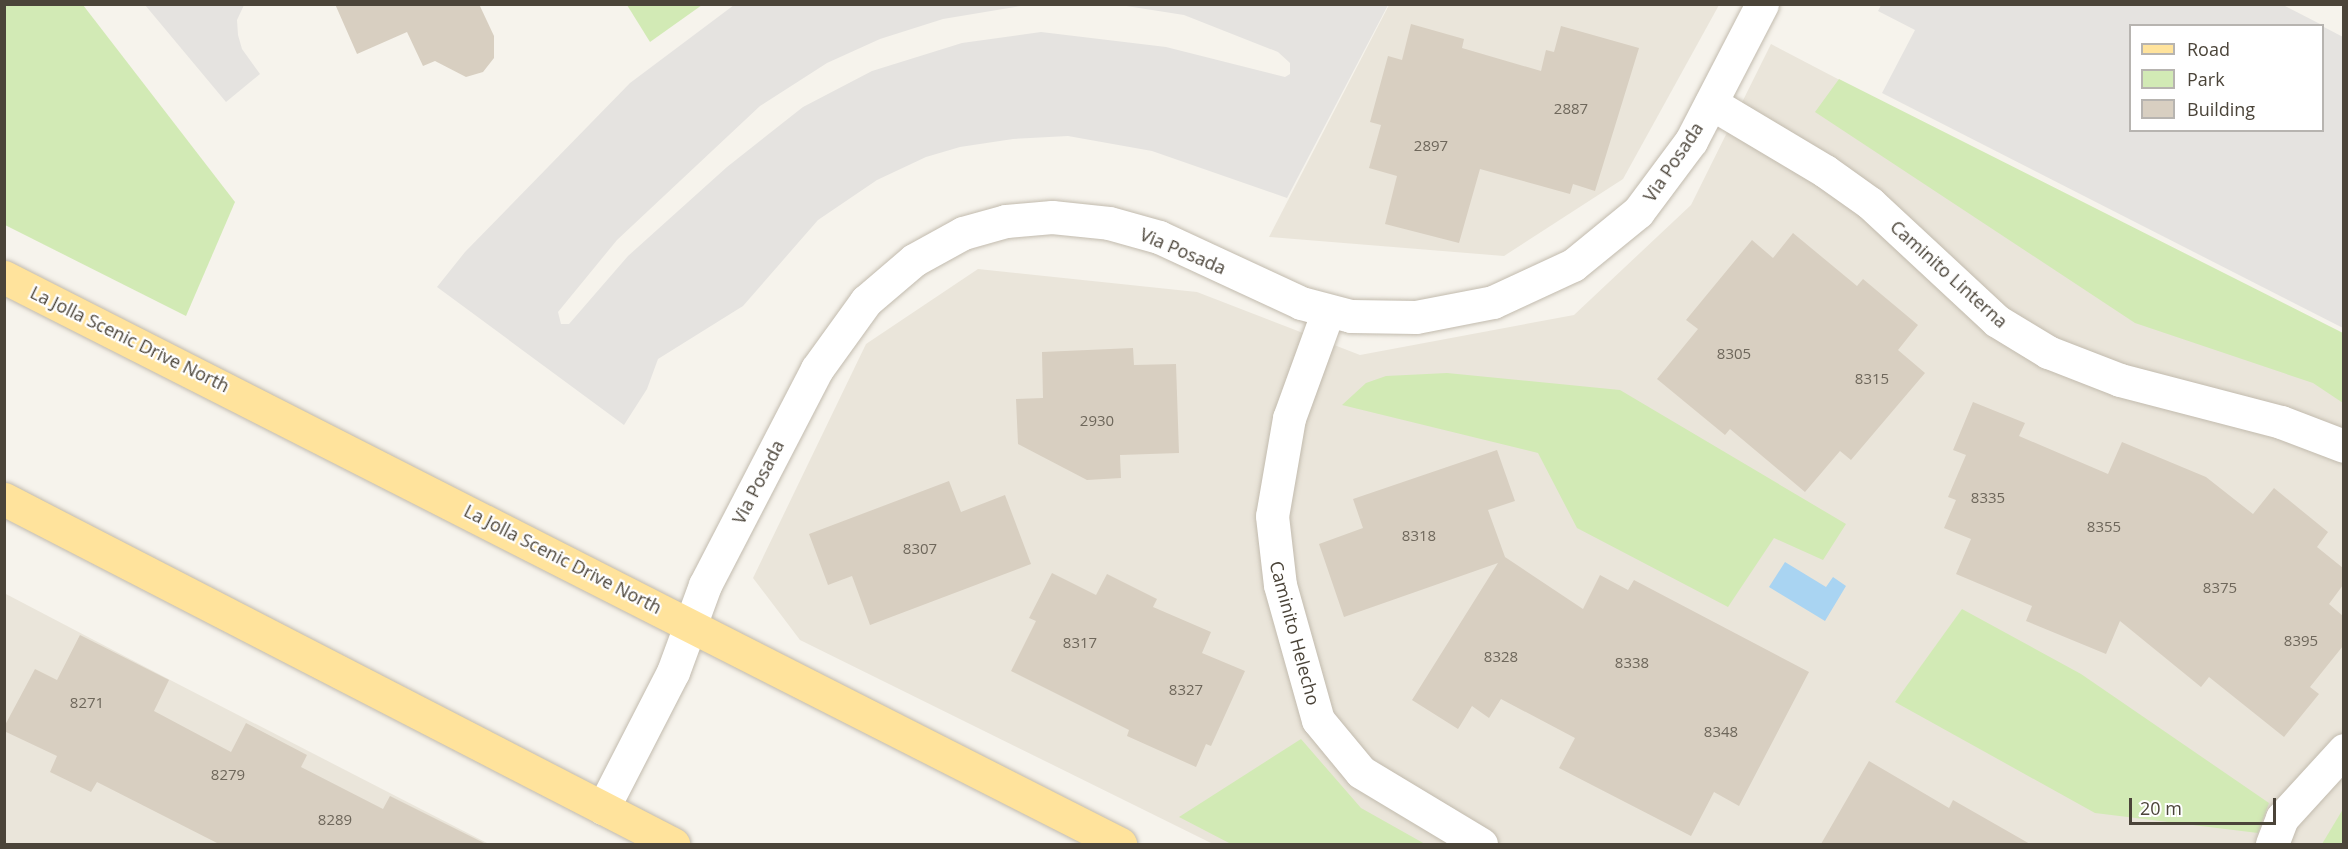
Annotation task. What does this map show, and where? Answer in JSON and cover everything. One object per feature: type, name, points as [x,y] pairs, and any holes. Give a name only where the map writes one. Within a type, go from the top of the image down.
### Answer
[{"type":"main road","name":"La Jolla Scenic Drive North","points":[[4,277],[691,624],[1120,844]]},
{"type":"main road","points":[[4,499],[673,844]]},
{"type":"street","name":"Via Posada","points":[[603,808],[673,672],[705,585],[783,434],[843,329],[889,280],[941,244],[963,233],[1027,218],[1109,223],[1159,237],[1275,291],[1328,311],[1375,318],[1454,312],[1493,302],[1573,265],[1638,212],[1667,177],[1711,103],[1762,4]]},
{"type":"street","name":"Caminito Linterna","points":[[1711,103],[1852,190],[1997,321],[2048,352],[2120,380],[2281,422],[2343,446]]},
{"type":"street","name":"Caminito Helecho","points":[[1328,311],[1289,418],[1277,471],[1272,516],[1280,585],[1318,720],[1361,772],[1480,844]]},
{"type":"street","points":[[2272,844],[2282,818],[2343,750]]},
{"type":"shaded area","points":[[2281,4],[2320,24],[2129,24],[2129,132],[2324,132],[2324,27],[2343,37],[2343,328],[1882,93],[1915,30],[1878,11],[1881,5]]},
{"type":"shaded area","points":[[145,5],[244,5],[237,20],[238,35],[242,49],[260,74],[226,102]]},
{"type":"shaded area","points":[[734,5],[1027,5],[943,19],[880,39],[827,63],[760,106],[617,240],[558,312],[561,324],[569,324],[628,256],[727,167],[803,107],[872,71],[962,43],[1041,32],[1166,47],[1285,77],[1290,74],[1290,63],[1278,52],[1184,15],[1120,5],[1388,5],[1287,198],[1152,151],[1068,136],[1013,139],[960,147],[926,157],[877,180],[818,220],[743,306],[658,359],[647,389],[624,425],[437,287],[465,252],[630,83]]},
{"type":"shaded area","points":[[1389,5],[1719,5],[1623,179],[1504,256],[1269,237]]},
{"type":"shaded area","points":[[1771,44],[2343,343],[2343,844],[1213,844],[800,640],[753,578],[866,344],[978,269],[1197,292],[1360,355],[1574,315],[1691,205]]},
{"type":"shaded area","points":[[4,593],[176,683],[489,844],[5,844]]},
{"type":"green space","points":[[4,5],[83,5],[235,202],[186,316],[5,225]]},
{"type":"green space","points":[[627,5],[702,5],[650,42]]},
{"type":"green space","points":[[1839,79],[2343,333],[2343,403],[2313,383],[2135,323],[1815,112]]},
{"type":"green space","points":[[1447,373],[1620,390],[1846,524],[1823,560],[1774,538],[1728,607],[1577,528],[1538,453],[1342,405],[1366,383],[1386,376]]},
{"type":"green space","points":[[1962,609],[2081,674],[2269,803],[2258,833],[2095,813],[1895,702]]},
{"type":"green space","points":[[1301,739],[1361,808],[1425,844],[1231,844],[1179,817]]},
{"type":"green space","points":[[2343,809],[2343,844],[2322,844]]},
{"type":"water","points":[[1785,562],[1826,587],[1833,577],[1846,586],[1825,621],[1769,587]]},
{"type":"building","points":[[335,4],[479,4],[494,36],[494,58],[483,72],[466,77],[435,61],[423,66],[407,32],[357,54]]},
{"type":"building","points":[[1411,24],[1464,39],[1462,48],[1541,71],[1546,50],[1554,52],[1561,26],[1639,48],[1595,191],[1573,184],[1570,194],[1480,169],[1459,243],[1385,224],[1397,176],[1369,168],[1381,125],[1370,122],[1388,56],[1402,60]]},
{"type":"building","points":[[1793,233],[1857,286],[1863,279],[1918,325],[1898,350],[1925,373],[1851,460],[1840,451],[1805,492],[1730,429],[1725,435],[1657,379],[1698,329],[1686,320],[1752,240],[1773,258]]},
{"type":"building","points":[[1133,348],[1134,365],[1176,364],[1179,453],[1120,455],[1121,478],[1087,480],[1018,444],[1016,399],[1043,398],[1042,352]]},
{"type":"building","points":[[1973,402],[2025,423],[2019,436],[2108,474],[2122,442],[2206,477],[2253,514],[2274,488],[2328,532],[2317,547],[2343,568],[2343,585],[2329,604],[2343,616],[2343,646],[2310,687],[2319,694],[2284,737],[2209,677],[2201,687],[2120,621],[2106,654],[2026,621],[2032,606],[1956,574],[1971,539],[1944,528],[1956,500],[1948,497],[1966,455],[1953,450]]},
{"type":"building","points":[[1497,450],[1515,501],[1488,510],[1505,557],[1583,609],[1600,575],[1628,590],[1634,580],[1809,672],[1739,806],[1714,792],[1691,836],[1559,768],[1575,738],[1501,699],[1489,718],[1472,706],[1458,729],[1412,700],[1498,563],[1344,617],[1319,544],[1363,528],[1353,499]]},
{"type":"building","points":[[949,481],[961,512],[1005,495],[1031,564],[870,625],[852,576],[828,585],[809,534]]},
{"type":"building","points":[[1052,573],[1096,595],[1107,574],[1157,599],[1153,607],[1211,632],[1202,653],[1245,671],[1211,746],[1206,744],[1196,767],[1127,736],[1129,730],[1011,671],[1036,621],[1029,618]]},
{"type":"building","points":[[80,635],[169,680],[154,711],[231,752],[246,723],[307,755],[301,767],[383,809],[390,796],[486,844],[219,844],[97,782],[91,792],[50,772],[57,756],[4,731],[4,727],[35,669],[57,680]]},
{"type":"building","points":[[1869,761],[1949,808],[1953,800],[2030,844],[1821,844]]}]
